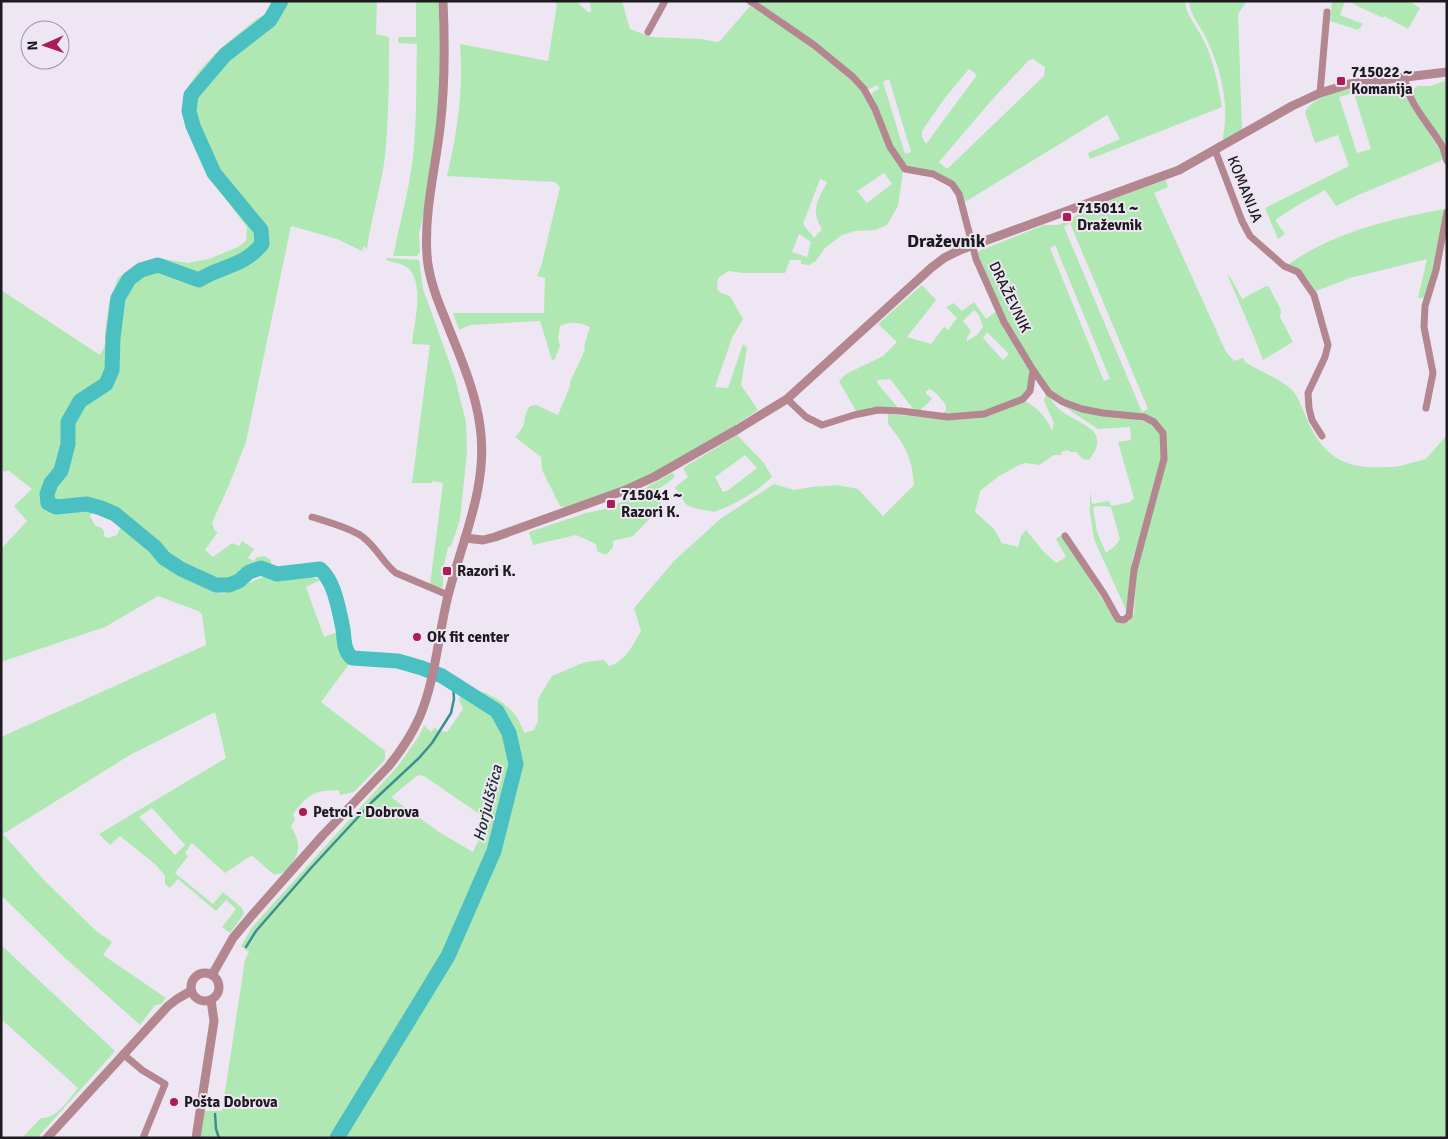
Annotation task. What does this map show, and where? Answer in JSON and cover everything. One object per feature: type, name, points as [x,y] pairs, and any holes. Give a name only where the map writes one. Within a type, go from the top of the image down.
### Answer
[{"type":"street","points":[[212,975],[233,938],[254,912],[398,755],[411,735],[420,715],[429,684],[448,595],[473,512],[480,480],[482,442],[480,425],[472,389],[436,295],[427,257],[429,212],[444,90],[443,1]]},
{"type":"street","points":[[648,32],[665,1]]},
{"type":"street","name":"DRAŽEVNIK","points":[[750,1],[814,45],[853,77],[864,89],[875,109],[890,147],[905,169],[933,174],[952,184],[959,194],[964,208],[972,246],[1004,322],[1049,393],[1063,402],[1082,409],[1144,417],[1154,422],[1163,433],[1164,459],[1134,570],[1129,616],[1124,620],[1118,619],[1104,594],[1065,536]]},
{"type":"street","points":[[1320,93],[1327,12]]},
{"type":"street","name":"KOMANIJA","points":[[1322,436],[1312,420],[1308,393],[1325,357],[1328,344],[1314,295],[1298,272],[1284,266],[1250,236],[1242,221],[1215,150],[1292,106],[1320,93],[1349,84],[1447,72]]},
{"type":"street","points":[[1405,77],[1406,86],[1428,127],[1442,147],[1447,160]]},
{"type":"street","points":[[465,538],[483,540],[495,538],[623,491],[670,468],[787,399],[944,258],[1179,170],[1215,150]]},
{"type":"street","points":[[1426,408],[1433,373],[1424,327],[1425,306],[1436,270],[1447,212]]},
{"type":"street","points":[[787,399],[806,417],[822,425],[878,410],[948,417],[984,414],[1023,399],[1030,391],[1033,370]]},
{"type":"street","points":[[312,516],[362,536],[396,573],[448,595]]},
{"type":"street","points":[[208,973],[212,975],[216,978],[219,987],[215,996],[207,1001],[197,999],[191,991],[192,982],[198,974],[208,973]]},
{"type":"street","points":[[47,1138],[168,1006],[191,991]]},
{"type":"street","points":[[196,1138],[214,1021],[211,1000]]},
{"type":"street","points":[[123,1054],[142,1070],[165,1084],[143,1138]]},
{"type":"green space","points":[[271,1],[377,1],[376,34],[389,37],[387,127],[381,180],[367,249],[364,246],[362,251],[337,239],[291,226],[246,442],[212,523],[215,531],[218,532],[205,550],[213,557],[232,543],[239,546],[242,541],[254,549],[248,558],[254,561],[257,557],[264,556],[271,560],[271,567],[256,567],[247,570],[241,577],[219,582],[210,580],[198,568],[189,567],[169,558],[163,562],[176,575],[223,594],[265,576],[272,579],[308,576],[321,580],[306,587],[324,637],[340,631],[343,656],[350,663],[321,702],[385,751],[385,760],[354,792],[340,795],[339,790],[323,791],[308,797],[293,814],[295,820],[291,826],[298,841],[297,854],[292,864],[283,872],[273,874],[253,856],[225,873],[192,843],[185,853],[188,856],[175,873],[213,904],[223,892],[242,908],[244,914],[230,933],[222,927],[236,909],[226,900],[216,911],[178,879],[170,888],[165,884],[165,876],[156,865],[120,836],[110,845],[99,834],[226,758],[215,712],[130,755],[3,834],[42,878],[96,931],[112,942],[103,955],[166,998],[161,1004],[155,1005],[140,1025],[64,957],[1,895],[1,737],[206,645],[202,614],[158,596],[105,627],[1,662],[1,549],[27,521],[14,506],[32,489],[8,470],[5,472],[1,469],[1,290],[100,355],[105,345],[109,303],[118,278],[139,263],[163,259],[188,263],[209,259],[238,247],[246,241],[247,227],[207,172],[199,157],[187,126],[183,98],[190,83],[207,62],[265,13]],"holes":[[[93,512],[102,512],[122,524],[117,535],[108,538],[104,536],[103,530],[98,526],[96,527],[90,516]],[[152,808],[185,845],[175,855],[139,817]]]},
{"type":"green space","points":[[416,1],[438,1],[442,60],[439,107],[425,207],[419,234],[420,252],[417,256],[393,256],[411,169],[416,101],[417,44],[398,43],[398,37],[416,37]]},
{"type":"green space","points":[[554,1],[576,1],[588,12],[591,12],[590,1],[622,1],[630,29],[651,37],[701,39],[717,42],[720,41],[750,6],[786,28],[848,75],[865,94],[903,171],[898,206],[887,225],[875,230],[855,231],[842,235],[825,248],[816,261],[809,265],[801,264],[801,260],[790,260],[785,273],[729,271],[718,278],[717,289],[721,293],[730,296],[743,319],[732,338],[715,387],[728,388],[743,344],[747,348],[741,385],[758,410],[647,477],[570,508],[560,506],[542,470],[541,457],[515,437],[524,425],[527,410],[530,406],[536,405],[558,415],[570,382],[585,350],[584,346],[590,327],[575,323],[560,326],[558,338],[560,346],[555,359],[552,360],[540,321],[470,325],[459,330],[453,313],[544,313],[545,278],[537,276],[541,267],[560,187],[555,182],[447,176],[459,111],[460,44],[548,61],[557,4]],"holes":[[[884,173],[892,184],[867,203],[857,191]],[[820,179],[827,182],[818,200],[816,211],[816,216],[822,229],[814,238],[803,224]],[[799,234],[811,242],[807,257],[792,252]]]},
{"type":"green space","points":[[754,1],[1185,1],[1190,16],[1201,34],[1210,55],[1222,107],[1090,159],[1088,153],[1120,139],[1107,115],[965,202],[958,188],[948,179],[906,165],[891,142],[872,95],[873,92],[879,89],[877,85],[870,89]],"holes":[[[1033,59],[1045,67],[1044,76],[947,169],[939,162],[1029,60]],[[969,69],[977,75],[926,144],[922,137],[922,131],[944,99]],[[889,79],[911,152],[905,154],[883,82]]]},
{"type":"green space","points":[[1189,1],[1247,1],[1238,14],[1242,130],[1226,139],[1223,139],[1225,111],[1219,72],[1205,36],[1193,15]]},
{"type":"green space","points":[[1332,1],[1345,1],[1340,15],[1363,24],[1358,30],[1330,21]]},
{"type":"green space","points":[[1347,1],[1409,1],[1420,8],[1408,29],[1384,16],[1383,18]]},
{"type":"green space","points":[[1447,80],[1447,153],[1413,95],[1414,89],[1417,86],[1431,86]]},
{"type":"green space","points":[[1398,84],[1445,159],[1336,206],[1325,190],[1275,220],[1285,234],[1278,239],[1265,208],[1349,166],[1338,135],[1315,143],[1305,112],[1319,99],[1329,94],[1353,88]],"holes":[[[1354,93],[1371,149],[1357,153],[1339,97]]]},
{"type":"green space","points":[[1166,180],[1168,187],[1154,193],[1226,352],[1234,361],[1243,358],[1245,362],[1291,389],[1299,401],[1316,437],[1338,459],[1358,466],[1400,466],[1426,459],[1447,435],[1447,1138],[200,1138],[204,1111],[222,1111],[245,960],[249,952],[241,946],[251,929],[262,916],[398,766],[419,736],[424,725],[431,732],[435,727],[437,730],[447,732],[463,709],[459,700],[460,694],[474,690],[489,695],[504,704],[516,717],[524,733],[534,730],[538,721],[538,699],[552,676],[585,662],[604,660],[609,666],[620,661],[632,647],[641,631],[634,608],[674,561],[720,519],[774,484],[794,490],[837,485],[858,489],[883,516],[914,485],[907,452],[888,424],[888,414],[952,420],[977,418],[979,414],[942,414],[946,410],[946,405],[930,389],[926,391],[926,394],[932,398],[931,400],[920,411],[914,410],[890,379],[877,380],[878,384],[899,409],[856,411],[839,381],[846,374],[883,356],[897,342],[878,324],[922,285],[936,300],[907,337],[931,344],[944,327],[948,330],[957,318],[946,307],[954,303],[962,311],[974,302],[986,319],[997,311],[1027,365],[1030,374],[1025,401],[1042,414],[1052,431],[1054,423],[1044,401],[1046,393],[1059,409],[1090,428],[1095,434],[1097,441],[1096,449],[1089,460],[1083,459],[1076,452],[1067,450],[1061,452],[1062,455],[1054,455],[1039,465],[1025,463],[999,476],[980,491],[975,512],[994,529],[1002,543],[1018,547],[1021,536],[1026,530],[1043,551],[1056,563],[1066,557],[1056,539],[1060,536],[1063,537],[1116,621],[1124,624],[1130,621],[1134,613],[1137,569],[1166,460],[1166,432],[1157,421],[1079,406],[1050,391],[1004,316],[978,254],[979,251],[1044,225],[1058,225],[1068,221],[1085,209]],"holes":[[[1070,223],[1148,409],[1142,412],[1064,227]],[[1055,245],[1110,379],[1104,381],[1050,248]],[[974,310],[979,315],[983,327],[977,335],[967,341],[971,331],[963,321]],[[987,332],[1009,354],[1003,360],[983,338]],[[418,775],[424,776],[488,820],[473,852],[439,832],[391,797]]]},
{"type":"green space","points":[[1446,209],[1428,297],[1418,298],[1427,259],[1350,278],[1316,291],[1308,279],[1289,264],[1306,253],[1344,235],[1385,222]]},
{"type":"green space","points":[[387,258],[419,260],[423,289],[455,378],[466,422],[467,452],[460,520],[451,546],[448,547],[443,569],[443,587],[439,588],[430,585],[443,483],[433,481],[432,483],[412,483],[430,345],[412,344],[417,304],[416,284],[413,275],[408,268],[386,260]]},
{"type":"green space","points":[[1227,274],[1242,299],[1266,286],[1269,287],[1281,310],[1280,317],[1293,342],[1263,360]]},
{"type":"green space","points":[[1063,406],[1146,422],[1152,425],[1161,435],[1162,455],[1145,523],[1133,558],[1126,610],[1094,539],[1090,513],[1090,491],[1092,504],[1108,501],[1112,506],[1130,502],[1134,498],[1118,442],[1131,440],[1130,427],[1098,429]],"holes":[[[1093,507],[1111,507],[1120,539],[1106,553],[1097,532]]]},
{"type":"green space","points":[[737,435],[764,463],[772,477],[745,498],[714,512],[689,506],[674,488],[688,477],[683,468]],"holes":[[[745,455],[757,468],[723,492],[715,477]]]},
{"type":"green space","points":[[672,473],[675,475],[673,479],[654,492],[662,506],[633,536],[613,541],[613,547],[607,554],[597,551],[596,544],[576,535],[533,545],[529,532],[586,513],[610,508]]},
{"type":"green space","points":[[1,945],[115,1051],[37,1138],[22,1138],[41,1118],[57,1112],[67,1103],[78,1088],[1,1019]]},
{"type":"waterway","name":"Horjulščica","points":[[281,1],[270,20],[225,55],[191,95],[189,111],[193,126],[214,173],[261,230],[262,244],[247,258],[199,280],[158,265],[141,270],[129,279],[118,298],[113,338],[112,370],[106,384],[80,401],[68,422],[68,444],[61,471],[51,483],[47,494],[48,503],[56,507],[87,504],[115,514],[155,547],[164,558],[181,569],[216,585],[229,585],[239,581],[249,572],[261,568],[277,574],[320,569],[329,580],[335,594],[345,646],[352,658],[398,661],[442,676],[497,711],[509,733],[516,764],[494,851],[448,956],[337,1138]]},
{"type":"waterway","points":[[246,947],[256,931],[311,868],[373,801],[419,758],[432,743],[451,713],[454,699],[453,684]]},
{"type":"waterway","points":[[215,1114],[219,1138]]},
{"type":"place","name":"715022 ~ Komanija","points":[[1341,81]]},
{"type":"place","name":"715011 ~ Draževnik","points":[[1067,217]]},
{"type":"place","name":"715041 ~ Razori K.","points":[[611,504]]},
{"type":"place","name":"Razori K.","points":[[447,571]]},
{"type":"place","name":"OK fit center","points":[[417,637]]},
{"type":"place","name":"Petrol - Dobrova","points":[[303,812]]},
{"type":"place","name":"Pošta Dobrova","points":[[174,1102]]},
{"type":"district","name":"Draževnik","points":[[946,241]]}]
